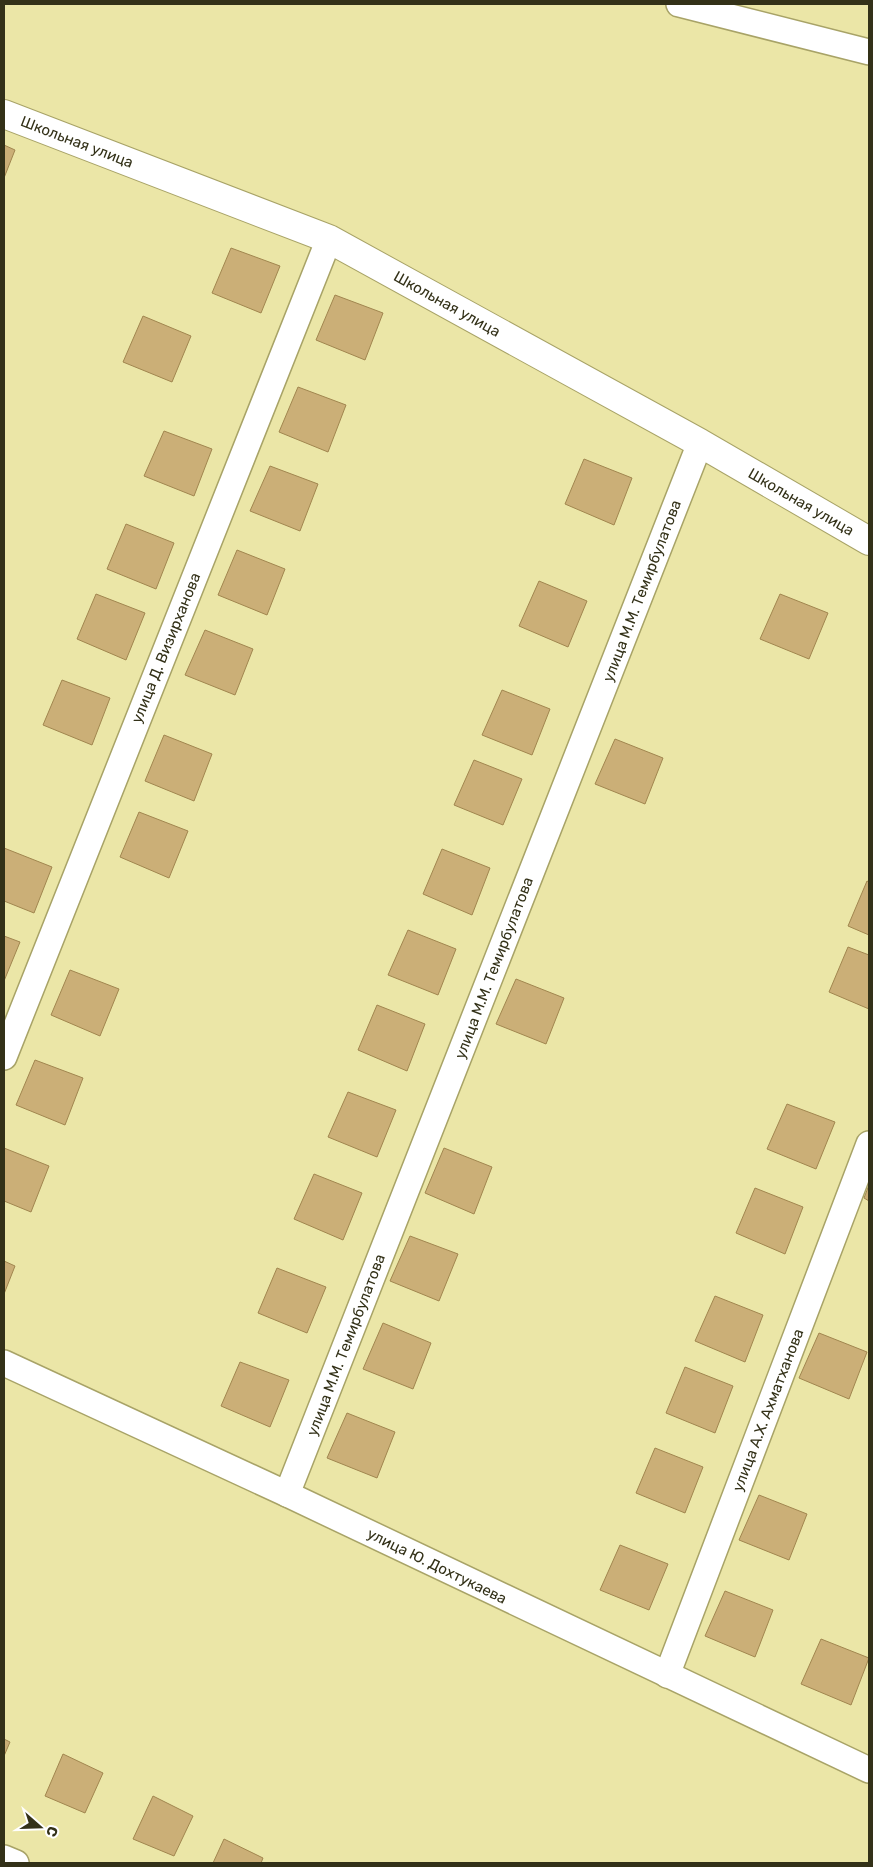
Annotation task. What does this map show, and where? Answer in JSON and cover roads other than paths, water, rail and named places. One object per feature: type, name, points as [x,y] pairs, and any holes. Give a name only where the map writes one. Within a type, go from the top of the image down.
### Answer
[{"type":"main road","name":"Школьная улица","points":[[4,114],[329,239],[700,443],[869,541]]},
{"type":"street","points":[[679,4],[869,52]]},
{"type":"street","name":"улица Д. Визирханова","points":[[4,1057],[329,239]]},
{"type":"street","name":"улица М.М. Темирбулатова","points":[[287,1494],[700,443]]},
{"type":"street","name":"улица А.Х. Ахматханова","points":[[667,1675],[869,1144]]},
{"type":"street","name":"улица Ю. Дохтукаева","points":[[4,1363],[287,1494],[869,1770]]},
{"type":"street","points":[[4,1858],[16,1863]]}]
